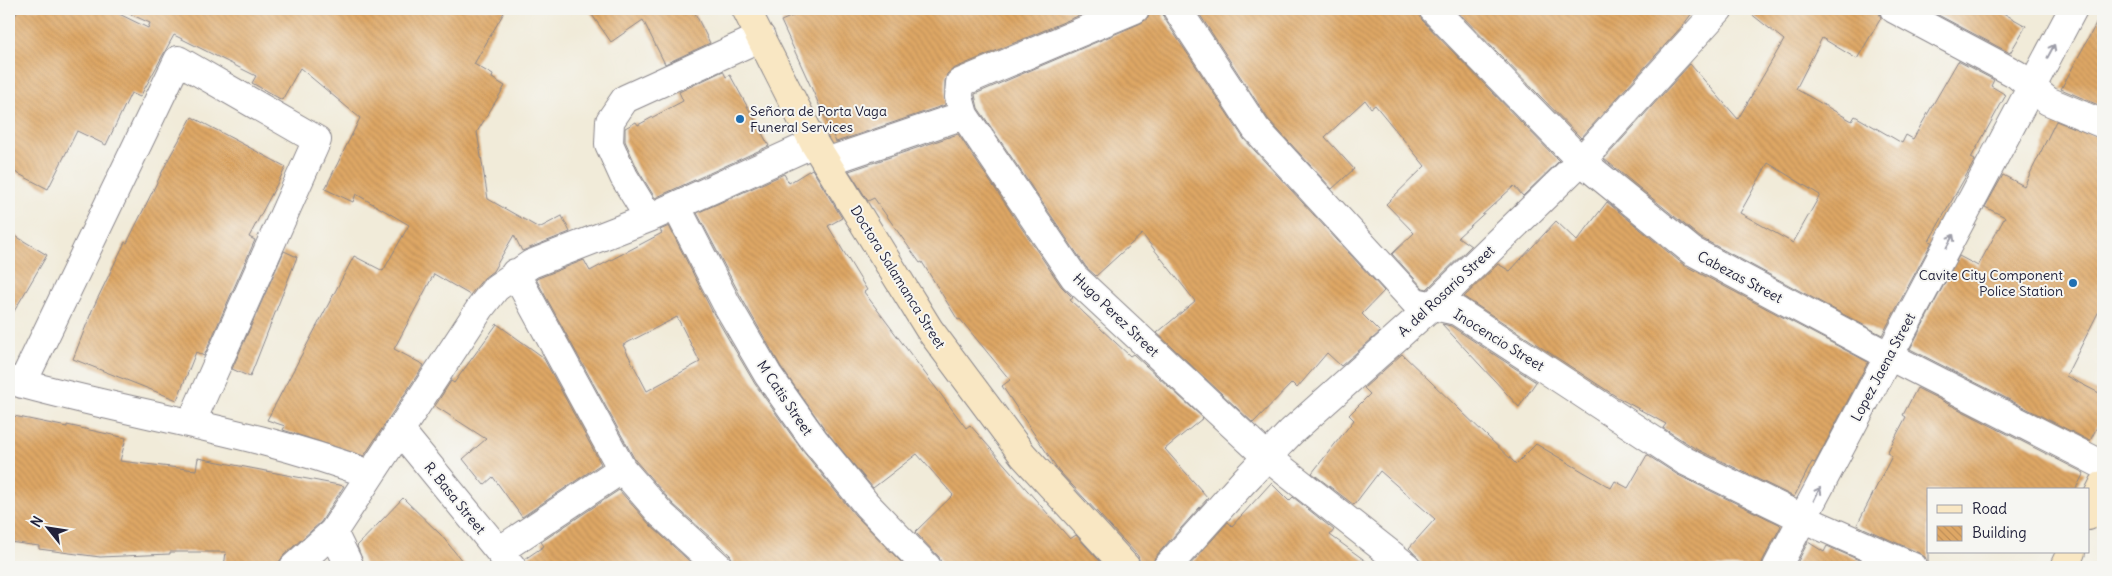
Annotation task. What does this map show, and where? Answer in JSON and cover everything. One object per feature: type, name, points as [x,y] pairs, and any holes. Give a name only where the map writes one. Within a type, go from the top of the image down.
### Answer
[{"type":"main road","name":"Doctora Salamanca Street","points":[[746,9],[820,152],[929,329],[1024,454],[1126,567]]},
{"type":"main road","points":[[2090,512],[2103,485]]},
{"type":"main road","points":[[2064,567],[2070,554]]},
{"type":"street","name":"Hugo Perez Street","points":[[1135,9],[960,82],[959,97],[964,115],[1074,277],[1267,456],[1407,567]]},
{"type":"street","name":"Inocencio Street","points":[[1177,9],[1256,129],[1415,302],[1457,311],[1685,461],[1804,519],[1913,567]]},
{"type":"street","name":"Cabezas Street","points":[[1433,9],[1581,161],[1692,251],[1888,356],[2103,465]]},
{"type":"street","name":"A. del Rosario Street","points":[[1167,567],[1291,432],[1433,305],[1581,161],[1719,9]]},
{"type":"street","points":[[1894,9],[2016,74],[2048,101],[2103,124]]},
{"type":"street","name":"Lopez Jaena Street","points":[[1777,567],[2073,9]]},
{"type":"street","points":[[649,218],[624,176],[610,144],[610,121],[625,99],[761,37]]},
{"type":"street","points":[[191,424],[317,140],[178,60],[16,382],[328,459],[369,474]]},
{"type":"street","points":[[294,567],[332,532],[481,307],[496,288],[516,273],[531,264],[676,206],[820,152],[964,115]]},
{"type":"street","name":"M Catis Street","points":[[676,206],[726,303],[768,376],[826,455],[868,505],[928,567]]},
{"type":"street","points":[[516,273],[622,469],[662,515],[719,567]]},
{"type":"street","name":"R. Basa Street","points":[[399,429],[505,559]]},
{"type":"street","points":[[505,559],[622,469]]},
{"type":"street","points":[[332,532],[350,567]]},
{"type":"building","points":[[19,9],[109,9],[148,28],[150,23],[119,9],[506,9],[474,64],[493,75],[492,78],[505,86],[477,132],[488,199],[539,228],[562,216],[570,232],[522,251],[514,235],[493,271],[484,278],[470,295],[434,274],[394,349],[424,365],[364,456],[283,430],[285,426],[267,420],[354,256],[383,271],[409,225],[356,194],[353,202],[325,189],[360,118],[300,68],[282,100],[252,83],[256,76],[174,35],[140,97],[131,93],[106,145],[77,131],[48,189],[9,169],[9,27]]},
{"type":"building","points":[[588,9],[693,9],[710,43],[665,64],[643,20],[611,42]]},
{"type":"building","points":[[809,9],[1083,9],[1085,13],[953,69],[947,74],[945,81],[945,105],[836,142],[781,21]]},
{"type":"building","points":[[1150,9],[1162,9],[1164,18],[1244,139],[1384,291],[1362,314],[1380,332],[1341,366],[1327,353],[1297,388],[1292,383],[1253,423],[1157,333],[1195,301],[1142,234],[1096,276],[1086,267],[978,108],[975,94],[1141,23],[1148,18]]},
{"type":"building","points":[[1196,9],[1418,9],[1422,20],[1559,161],[1523,196],[1514,186],[1458,237],[1471,246],[1427,289],[1423,288],[1392,254],[1414,233],[1386,204],[1425,166],[1375,105],[1371,108],[1365,100],[1325,137],[1354,169],[1332,189],[1268,119]]},
{"type":"building","points":[[1455,9],[1695,9],[1684,24],[1581,138]]},
{"type":"building","points":[[1745,9],[1878,9],[1881,18],[1857,59],[1822,38],[1796,89],[1852,121],[1855,116],[1902,143],[1906,135],[1913,139],[1958,61],[1994,80],[1991,86],[2006,95],[1971,158],[1975,160],[1929,241],[1932,242],[1882,335],[1701,238],[1604,159],[1690,64],[1738,119],[1784,40]],"holes":[[[1768,163],[1820,195],[1793,243],[1740,213]]]},
{"type":"building","points":[[1927,9],[1996,9],[2026,26],[2010,53]]},
{"type":"building","points":[[2103,11],[2103,107],[2061,89]]},
{"type":"building","points":[[723,71],[726,77],[730,75],[769,146],[655,198],[638,170],[625,141],[625,128],[636,122],[638,125],[683,101],[679,92]]},
{"type":"building","points":[[192,117],[286,167],[249,237],[255,240],[204,356],[196,352],[177,400],[73,359],[93,308],[125,242],[127,243],[169,158]]},
{"type":"building","points":[[2056,121],[2103,139],[2103,303],[2066,376],[2103,395],[2103,415],[2090,441],[1910,349],[1959,256],[1978,266],[2005,217],[1985,207],[2003,175],[2024,186]]},
{"type":"building","points":[[958,134],[1061,286],[1073,298],[1070,300],[1130,356],[1133,354],[1203,418],[1165,449],[1208,498],[1155,557],[1152,567],[1141,567],[1138,556],[1059,471],[1002,386],[1010,380],[960,319],[958,320],[922,262],[920,263],[874,198],[868,201],[849,171]]},
{"type":"building","points":[[812,169],[842,218],[828,226],[867,290],[864,292],[966,428],[970,425],[1070,539],[1076,535],[1105,567],[942,567],[939,557],[915,532],[953,495],[917,454],[873,488],[826,431],[781,367],[740,295],[697,213],[784,174],[789,183]]},
{"type":"building","points":[[1607,202],[1684,265],[1868,362],[1815,463],[1812,462],[1794,497],[1693,447],[1663,428],[1666,424],[1617,397],[1464,297],[1498,264],[1510,271],[1556,221],[1577,241]]},
{"type":"building","points":[[669,226],[712,311],[755,384],[802,450],[855,515],[906,567],[734,567],[734,562],[730,555],[673,504],[635,460],[536,279],[584,260],[590,271],[662,233],[660,230]],"holes":[[[677,317],[700,362],[647,391],[623,345]]]},
{"type":"building","points":[[9,232],[47,255],[9,320]]},
{"type":"building","points":[[284,251],[297,257],[250,377],[232,369]]},
{"type":"building","points":[[497,324],[543,357],[601,464],[522,517],[493,477],[484,485],[463,459],[486,439],[435,406],[451,381],[454,383]]},
{"type":"building","points":[[1442,324],[1451,326],[1536,382],[1519,407]]},
{"type":"building","points":[[1402,354],[1516,464],[1536,444],[1611,488],[1615,481],[1628,488],[1647,455],[1678,475],[1779,524],[1781,526],[1761,567],[1422,567],[1421,561],[1409,548],[1435,519],[1380,471],[1354,505],[1312,473],[1354,420],[1349,415],[1370,394],[1364,388]]},
{"type":"building","points":[[1917,388],[2084,473],[2076,488],[1927,488],[1928,564],[1925,557],[1919,553],[1857,525],[1892,456],[1887,453],[1906,417],[1903,415]]},
{"type":"building","points":[[9,415],[126,438],[120,461],[196,470],[198,458],[344,486],[321,522],[284,555],[279,562],[279,567],[224,567],[226,552],[170,552],[170,554],[100,557],[39,549],[39,546],[9,542]]},
{"type":"building","points":[[1271,483],[1289,501],[1293,497],[1334,530],[1330,535],[1374,567],[1188,567],[1228,522],[1232,526]]},
{"type":"building","points":[[619,490],[651,526],[696,567],[527,567],[525,559],[544,546],[541,542]]},
{"type":"building","points":[[403,498],[441,535],[467,567],[365,567],[357,546]]},
{"type":"building","points":[[1808,542],[1824,552],[1827,546],[1875,567],[1795,567]]},
{"type":"place","name":"Señora de Porta Vaga Funeral Services","points":[[740,119]]},
{"type":"place","name":"Cavite City Component Police Station","points":[[2073,283]]}]
